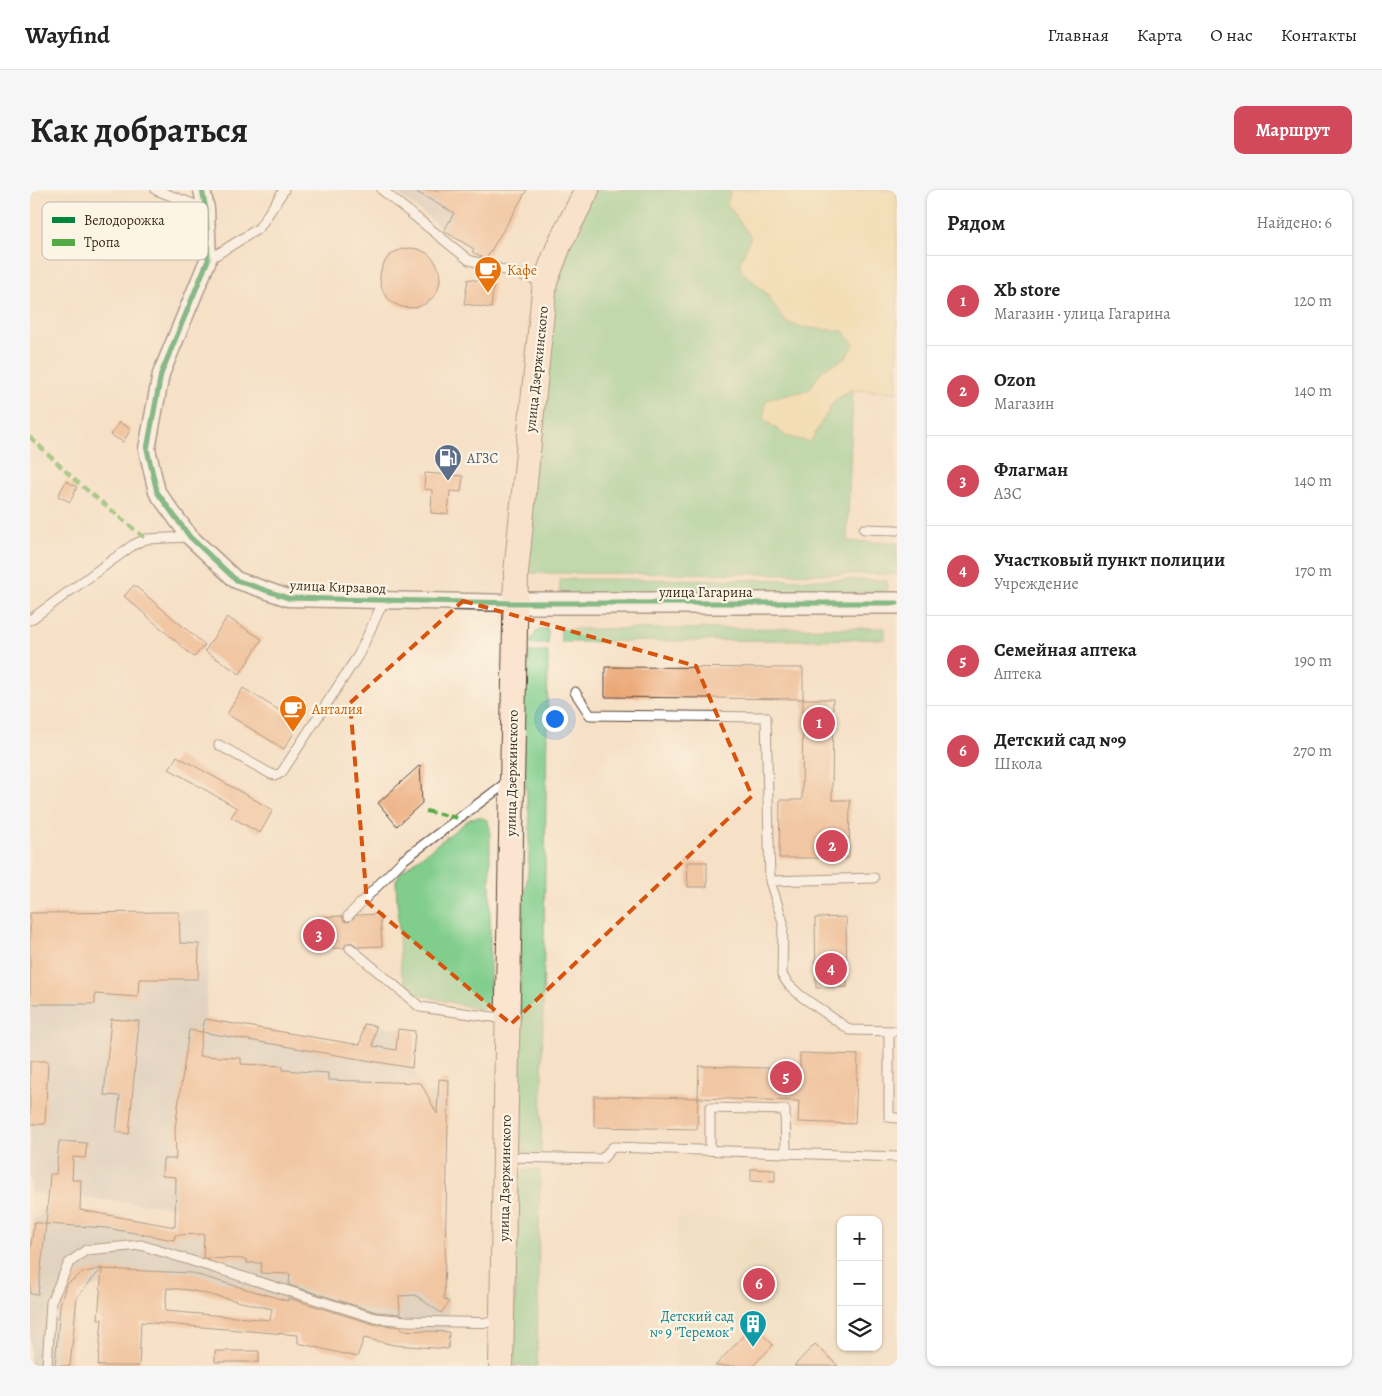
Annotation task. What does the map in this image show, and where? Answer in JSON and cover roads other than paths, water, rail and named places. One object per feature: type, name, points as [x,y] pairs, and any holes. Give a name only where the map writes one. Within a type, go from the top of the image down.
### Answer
[{"type":"main road","name":"улица Дзержинского","points":[[501,1366],[516,574],[545,282],[560,243],[587,190]]},
{"type":"street","name":"улица Кирзавод","points":[[208,260],[161,374],[147,449],[157,492],[190,537],[236,580],[288,598],[515,603]]},
{"type":"street","name":"улица Гагарина","points":[[515,603],[897,603]]},
{"type":"lane","points":[[156,190],[188,202]]},
{"type":"lane","points":[[208,260],[260,228],[284,190]]},
{"type":"lane","points":[[382,190],[469,260],[545,282]]},
{"type":"lane","points":[[864,529],[897,530]]},
{"type":"lane","points":[[30,627],[33,619],[88,576],[133,545],[146,539],[190,537]]},
{"type":"lane","points":[[218,744],[271,774],[277,775],[282,772],[359,654],[384,600]]},
{"type":"lane","points":[[575,692],[590,715],[766,717],[770,881],[783,922],[782,975],[789,985],[801,996],[850,1030],[893,1031],[889,1117],[897,1118]]},
{"type":"lane","points":[[348,916],[403,860],[512,778]]},
{"type":"lane","points":[[770,881],[874,878]]},
{"type":"lane","points":[[350,948],[420,1006],[508,1019]]},
{"type":"lane","points":[[710,1150],[710,1108],[785,1110],[786,1153]]},
{"type":"lane","points":[[505,1157],[602,1159],[612,1147],[897,1157]]},
{"type":"lane","points":[[47,1366],[51,1302],[69,1263],[86,1250],[141,1244],[375,1318],[407,1321],[502,1323]]},
{"type":"place","name":"Кафе","points":[[488,294]]},
{"type":"place","name":"АГЗС","points":[[448,482]]},
{"type":"place","name":"Xb store","points":[[819,723]]},
{"type":"place","name":"Анталия","points":[[293,733]]},
{"type":"place","name":"Ozon","points":[[832,846]]},
{"type":"place","name":"Флагман","points":[[319,935]]},
{"type":"place","name":"Участковый пункт полиции","points":[[831,969]]},
{"type":"place","name":"Семейная аптека","points":[[786,1077]]},
{"type":"place","name":"Детский сад №9","points":[[759,1284]]},
{"type":"place","name":"Детский сад № 9 \"Теремок\"","points":[[753,1348]]}]
